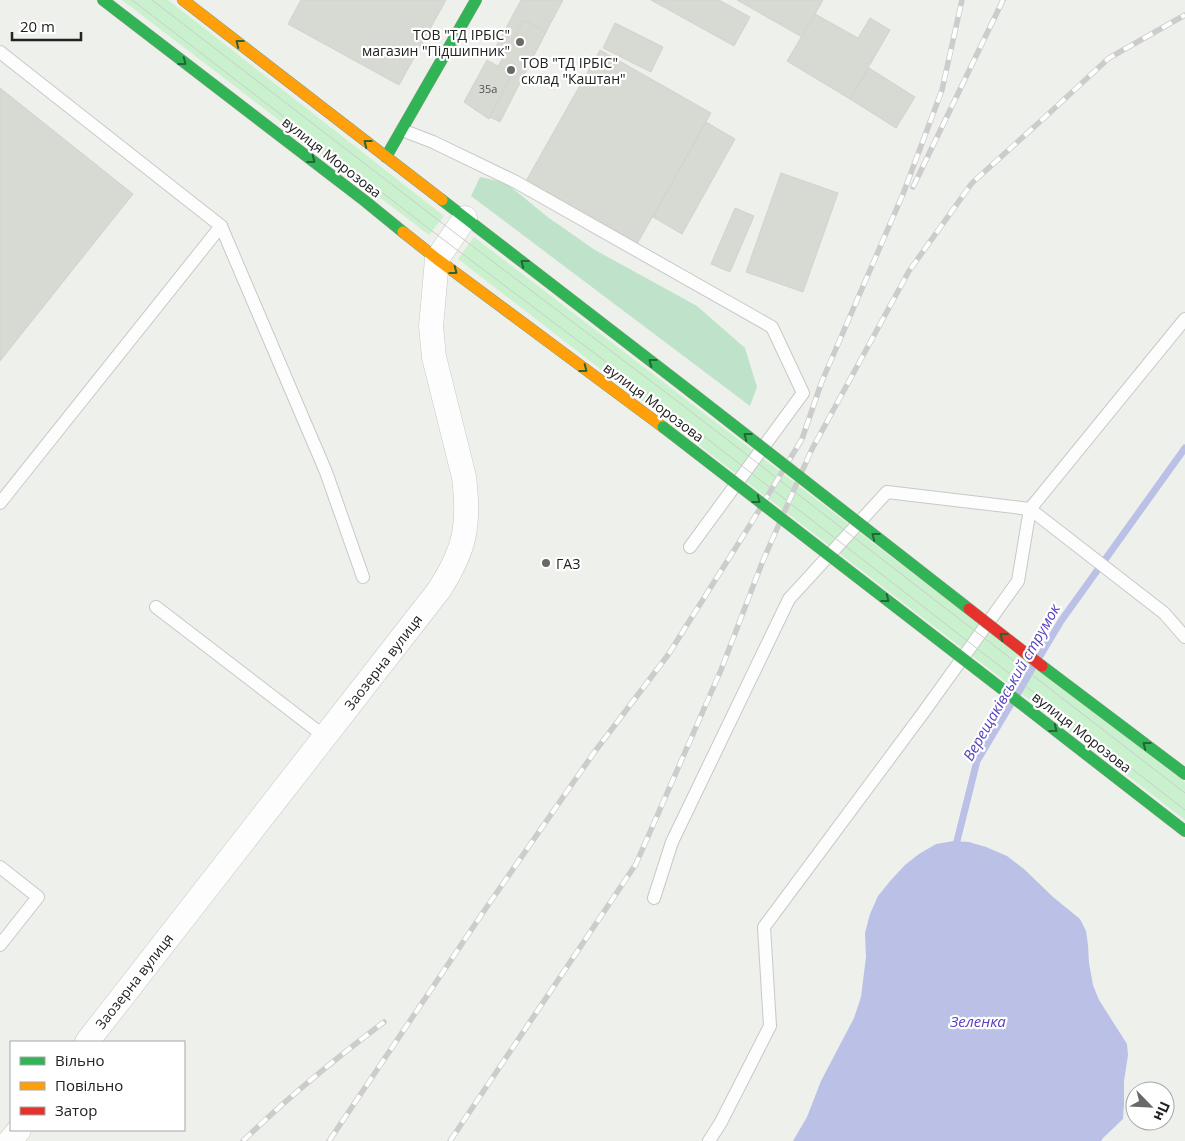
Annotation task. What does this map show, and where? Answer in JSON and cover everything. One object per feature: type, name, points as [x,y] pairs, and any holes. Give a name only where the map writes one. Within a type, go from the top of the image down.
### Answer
[{"type":"main road","name":"вулиця Морозова","points":[[103,0],[357,195],[437,259],[663,427],[1185,831]]},
{"type":"main road","name":"вулиця Морозова","points":[[183,0],[1042,666],[1185,774]]},
{"type":"main road","points":[[386,157],[476,0]]},
{"type":"street","name":"Заозерна вулиця","points":[[88,1041],[439,590],[450,573],[463,539],[467,497],[464,477],[434,357],[431,326],[437,259],[465,218]]},
{"type":"street","points":[[10,1141],[18,1131]]},
{"type":"lane","points":[[0,52],[221,226],[326,472],[363,577]]},
{"type":"lane","points":[[402,130],[433,142],[516,182],[772,327],[802,393],[690,547]]},
{"type":"lane","points":[[0,503],[221,226]]},
{"type":"lane","points":[[710,1141],[770,1026],[764,927],[1018,581],[1030,509],[1185,319]]},
{"type":"lane","points":[[654,898],[672,842],[789,600],[887,492],[1030,509],[1164,613],[1185,637]]},
{"type":"lane","points":[[156,607],[324,736]]},
{"type":"lane","points":[[0,867],[38,897],[0,945]]},
{"type":"green space","points":[[122,0],[168,0],[444,216],[429,235]]},
{"type":"green space","points":[[480,177],[506,183],[549,218],[595,250],[697,306],[745,348],[757,387],[750,406],[471,196]]},
{"type":"green space","points":[[474,237],[1185,782],[1185,820],[458,259]]},
{"type":"water","name":"Зеленка","points":[[954,841],[969,842],[1007,856],[1080,919],[1086,931],[1093,985],[1099,1000],[1127,1044],[1128,1055],[1124,1081],[1123,1119],[1101,1141],[793,1141],[807,1117],[821,1081],[854,1018],[861,997],[866,957],[865,933],[870,914],[878,896],[905,865],[919,854],[936,844]]},
{"type":"building","points":[[301,0],[446,0],[399,85],[288,24]]},
{"type":"building","name":"ТОВ \"ТД ІРБІС\" магазин \"Підшипник\"","points":[[521,0],[563,0],[526,69],[493,52]]},
{"type":"building","points":[[651,0],[719,0],[750,17],[734,46]]},
{"type":"building","points":[[737,0],[823,0],[802,37]]},
{"type":"building","points":[[815,14],[858,38],[870,18],[890,30],[850,99],[787,61]]},
{"type":"building","name":"ТОВ \"ТД ІРБІС\" склад \"Каштан\"","points":[[524,20],[546,32],[500,122],[474,109]]},
{"type":"building","points":[[615,23],[663,47],[651,72],[603,48]]},
{"type":"building","points":[[600,50],[711,113],[637,244],[526,181]]},
{"type":"building","points":[[487,60],[512,74],[489,119],[464,102]]},
{"type":"building","points":[[869,68],[915,97],[896,128],[850,99]]},
{"type":"building","points":[[0,88],[133,194],[0,361]]},
{"type":"building","points":[[706,122],[735,139],[682,234],[653,217]]},
{"type":"building","points":[[781,173],[838,193],[803,292],[746,272]]},
{"type":"building","points":[[735,208],[754,216],[730,272],[711,264]]},
{"type":"waterway","name":"Верещаківський струмок","points":[[1040,656],[1061,621],[1185,448]]},
{"type":"waterway","name":"Верещаківський струмок","points":[[1017,695],[1034,665]]},
{"type":"waterway","name":"Верещаківський струмок","points":[[955,849],[977,761],[1011,704]]},
{"type":"tram line","points":[[132,0],[432,231],[674,413],[1185,810]]},
{"type":"tram line","points":[[152,0],[681,404],[1185,793]]},
{"type":"railway","points":[[329,1141],[484,911],[593,754],[668,655],[802,439],[822,381],[903,194],[942,90],[962,0]]},
{"type":"railway","points":[[913,187],[1003,0]]},
{"type":"railway","points":[[450,1141],[636,864],[721,670],[762,563],[811,451],[909,271],[972,183],[1109,58],[1185,15]]},
{"type":"railway","points":[[243,1141],[312,1079],[384,1022]]},
{"type":"traffic: fast","points":[[103,0],[403,232]]},
{"type":"traffic: fast","points":[[386,157],[476,0]]},
{"type":"traffic: fast","points":[[442,200],[691,392]]},
{"type":"traffic: fast","points":[[691,392],[969,609]]},
{"type":"traffic: fast","points":[[663,427],[1015,699]]},
{"type":"traffic: fast","points":[[1042,666],[1185,774]]},
{"type":"traffic: fast","points":[[1015,699],[1185,831]]},
{"type":"traffic: slow","points":[[183,0],[442,200]]},
{"type":"traffic: slow","points":[[403,232],[663,427]]},
{"type":"traffic: jam","points":[[969,609],[1042,666]]},
{"type":"place","name":"ТОВ \"ТД ІРБІС\" магазин \"Підшипник\"","points":[[520,42]]},
{"type":"place","name":"ТОВ \"ТД ІРБІС\" склад \"Каштан\"","points":[[511,70]]},
{"type":"place","name":"ГАЗ","points":[[546,563]]}]
